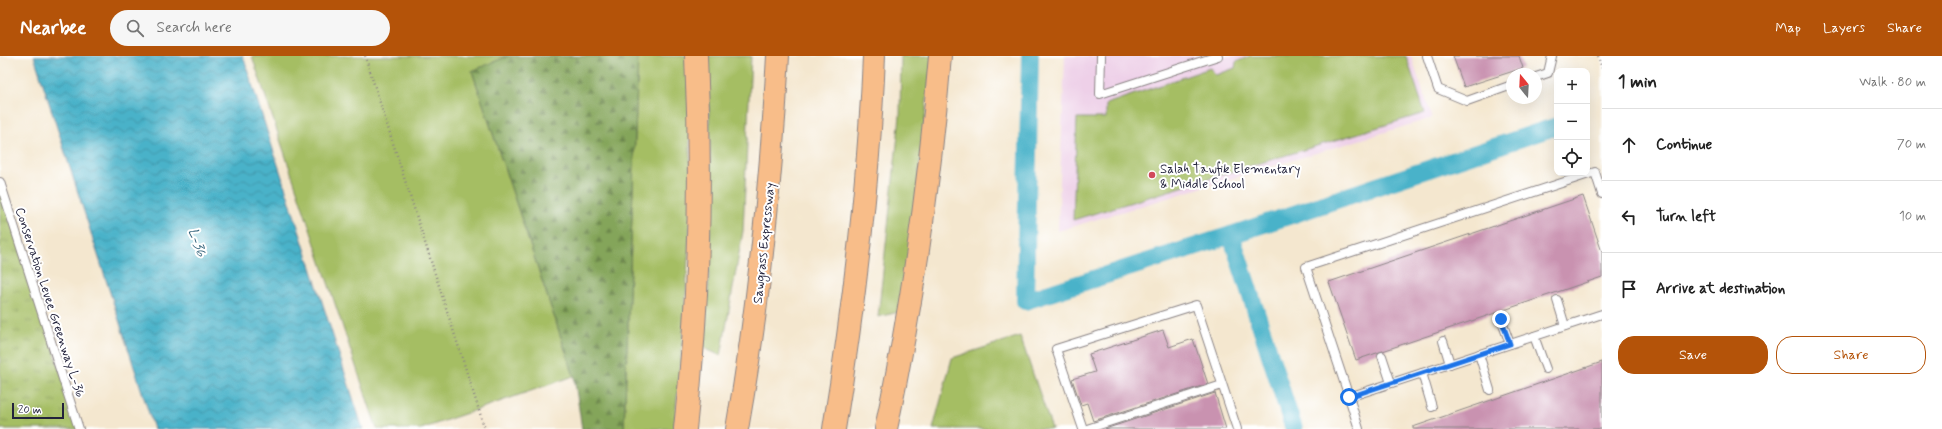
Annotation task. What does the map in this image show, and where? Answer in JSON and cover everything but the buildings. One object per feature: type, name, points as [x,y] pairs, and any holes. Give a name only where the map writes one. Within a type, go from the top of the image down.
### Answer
[{"type":"highway","points":[[685,429],[695,315],[698,253],[699,146],[696,56]]},
{"type":"highway","name":"Sawgrass Expressway","points":[[737,429],[757,305],[767,206],[778,56]]},
{"type":"highway","points":[[834,429],[846,357],[857,264],[874,56]]},
{"type":"highway","points":[[886,429],[910,306],[922,227],[940,56]]},
{"type":"lane","points":[[1101,56],[1100,94],[1218,56]]},
{"type":"lane","points":[[1427,56],[1438,89],[1467,101],[1506,87]]},
{"type":"lane","points":[[1542,75],[1548,73],[1555,57]]},
{"type":"lane","points":[[1359,429],[1306,267],[1595,172],[1602,194]]},
{"type":"lane","name":"Conservation Levee Greenway L-36","points":[[0,182],[79,429]]},
{"type":"lane","points":[[1557,300],[1565,326]]},
{"type":"lane","points":[[1082,429],[1056,349],[1196,305],[1237,429]]},
{"type":"lane","points":[[1349,397],[1602,314]]},
{"type":"lane","points":[[1501,319],[1510,344]]},
{"type":"lane","points":[[1534,336],[1546,369]]},
{"type":"lane","points":[[1443,341],[1450,364]]},
{"type":"lane","points":[[1479,354],[1490,390]]},
{"type":"lane","points":[[1382,356],[1391,383]]},
{"type":"lane","points":[[1422,373],[1432,407]]},
{"type":"lane","points":[[1087,429],[1222,384]]},
{"type":"path","points":[[365,56],[485,429]]},
{"type":"path","points":[[1598,56],[1602,68]]},
{"type":"shaded area","name":"Salah Tawfik Elementary & Middle School","points":[[1065,56],[1411,56],[1432,118],[1058,231]]},
{"type":"green space","points":[[252,56],[508,56],[472,71],[574,376],[421,429],[377,429]]},
{"type":"green space","points":[[508,56],[638,56],[624,429],[582,429],[574,376],[472,71]]},
{"type":"green space","points":[[638,56],[688,56],[691,205],[685,313],[674,429],[624,429]]},
{"type":"green space","points":[[707,56],[751,56],[743,231],[721,356],[704,348],[710,239]]},
{"type":"green space","points":[[901,56],[932,56],[903,311],[878,317],[900,116]]},
{"type":"green space","name":"Salah Tawfik Elementary & Middle School","points":[[1250,56],[1406,56],[1425,113],[1073,220],[1077,118],[1106,118],[1106,104],[1210,68],[1216,75],[1235,68],[1236,62]]},
{"type":"green space","points":[[0,182],[79,429],[0,429]]},
{"type":"green space","points":[[1020,336],[1052,429],[933,429],[952,358]]},
{"type":"water","name":"L-36","points":[[34,56],[243,56],[363,429],[154,429]]},
{"type":"waterway","points":[[1030,56],[1025,301],[1231,235],[1294,429]]},
{"type":"waterway","points":[[1231,235],[1554,127]]},
{"type":"place","name":"Salah Tawfik Elementary & Middle School","points":[[1152,175]]},
{"type":"route","points":[[1349,397],[1510,344],[1501,319]]}]
